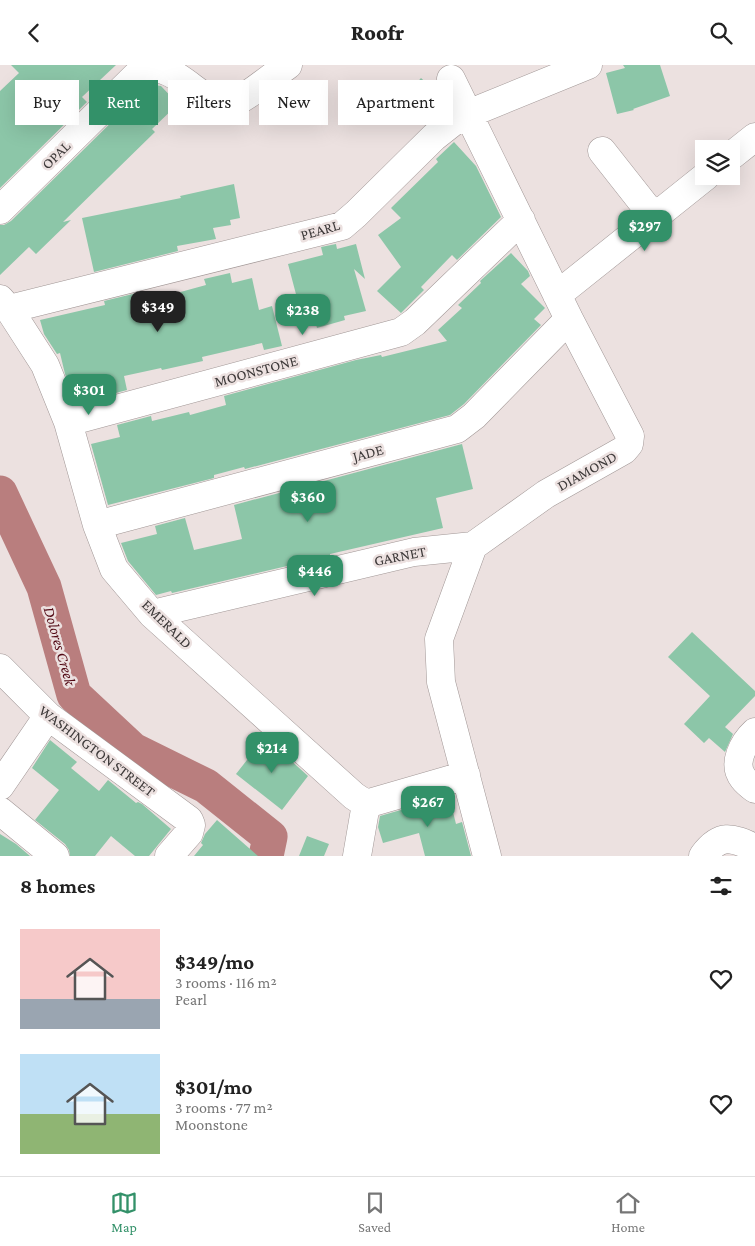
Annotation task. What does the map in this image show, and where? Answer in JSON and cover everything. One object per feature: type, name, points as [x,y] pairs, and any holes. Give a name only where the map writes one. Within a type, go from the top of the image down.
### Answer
[{"type":"street","name":"OPAL","points":[[0,210],[136,76],[151,69],[165,69],[213,101],[225,105],[237,101],[288,65]]},
{"type":"street","name":"PEARL","points":[[4,304],[342,226],[356,215],[434,137],[453,122],[468,114],[588,65]]},
{"type":"street","name":"DIAMOND","points":[[451,79],[563,307],[630,436],[630,444],[624,451],[546,494],[473,546]]},
{"type":"street","points":[[740,149],[755,137]]},
{"type":"street","points":[[602,151],[654,217]]},
{"type":"street","name":"JADE","points":[[97,525],[456,429],[474,416],[563,307],[654,217],[695,185]]},
{"type":"street","name":"MOONSTONE","points":[[68,422],[401,332],[415,322],[521,221]]},
{"type":"street","name":"EMERALD","points":[[4,304],[45,365],[68,422],[97,525],[114,569],[152,613],[354,796],[366,804]]},
{"type":"street","points":[[473,546],[439,639],[441,681],[487,856]]},
{"type":"street","name":"GARNET","points":[[152,613],[414,552],[473,546]]},
{"type":"street","name":"WASHINGTON STREET","points":[[0,668],[48,717],[189,820],[192,825],[189,833],[170,856]]},
{"type":"street","points":[[0,786],[48,717]]},
{"type":"street","points":[[755,733],[743,746],[738,760],[742,777],[755,789]]},
{"type":"street","points":[[357,856],[366,804],[466,775]]},
{"type":"street","points":[[0,811],[54,856]]},
{"type":"street","points":[[703,856],[712,844],[727,839],[755,849]]},
{"type":"building","points":[[11,65],[116,65],[100,80],[89,80],[89,90],[82,97],[87,102],[79,110],[79,80],[15,80],[15,125],[64,125],[0,188],[0,91],[19,73]]},
{"type":"building","points":[[623,65],[660,65],[670,96],[634,110],[617,114],[606,73],[625,68]]},
{"type":"building","points":[[158,86],[161,86],[168,93],[168,114],[158,123]]},
{"type":"building","points":[[109,125],[156,125],[152,129],[155,132],[63,222],[71,220],[36,254],[29,247],[0,275],[0,225],[11,221]]},
{"type":"building","points":[[454,142],[476,166],[501,217],[457,260],[452,255],[421,287],[424,290],[401,313],[377,291],[401,267],[378,235],[401,218],[391,208],[438,162],[436,159]]},
{"type":"building","points":[[234,184],[240,218],[230,220],[231,225],[213,228],[216,239],[177,246],[178,251],[94,272],[82,218],[181,198],[180,196]]},
{"type":"building","points":[[336,244],[337,249],[356,244],[365,279],[354,269],[366,311],[344,316],[345,320],[317,328],[308,295],[297,298],[288,264],[323,255],[321,247]]},
{"type":"building","points":[[511,253],[528,271],[530,276],[521,284],[545,308],[534,319],[541,325],[464,404],[450,415],[245,469],[244,467],[214,475],[214,478],[108,505],[91,444],[120,437],[117,425],[151,416],[152,421],[189,412],[190,415],[226,405],[224,396],[356,360],[381,355],[382,357],[447,341],[438,330],[462,308],[458,305],[481,283],[480,281]]},
{"type":"building","points":[[230,273],[232,283],[252,278],[259,310],[272,306],[282,346],[264,350],[262,343],[202,357],[203,361],[124,376],[127,390],[90,400],[86,387],[72,391],[65,374],[60,353],[57,354],[44,334],[40,320],[105,305],[104,301],[141,292],[144,302],[206,285],[204,279]]},
{"type":"building","points":[[462,444],[473,489],[436,498],[443,528],[172,593],[171,591],[156,595],[128,561],[121,543],[157,534],[155,526],[185,518],[194,550],[242,539],[234,505]]},
{"type":"building","points":[[692,632],[755,691],[755,696],[725,727],[733,734],[725,752],[709,738],[704,743],[684,724],[710,696],[668,657]]},
{"type":"building","points":[[265,737],[308,776],[282,810],[236,774]]},
{"type":"building","points":[[50,740],[77,762],[71,768],[99,791],[108,780],[136,803],[142,804],[171,829],[149,856],[135,856],[111,836],[95,856],[70,856],[65,844],[35,820],[59,790],[32,768]]},
{"type":"building","points":[[449,796],[456,824],[462,822],[471,856],[425,856],[419,833],[383,843],[378,827],[380,816]]},
{"type":"building","points":[[217,820],[258,856],[194,856],[203,845],[201,843],[205,834]]},
{"type":"building","points":[[0,834],[16,844],[30,856],[0,856]]},
{"type":"building","points":[[307,836],[329,844],[324,856],[299,856]]},
{"type":"waterway","name":"Dolores Creek","points":[[0,493],[44,587],[74,695],[133,750],[206,786],[270,837],[266,856]]}]
